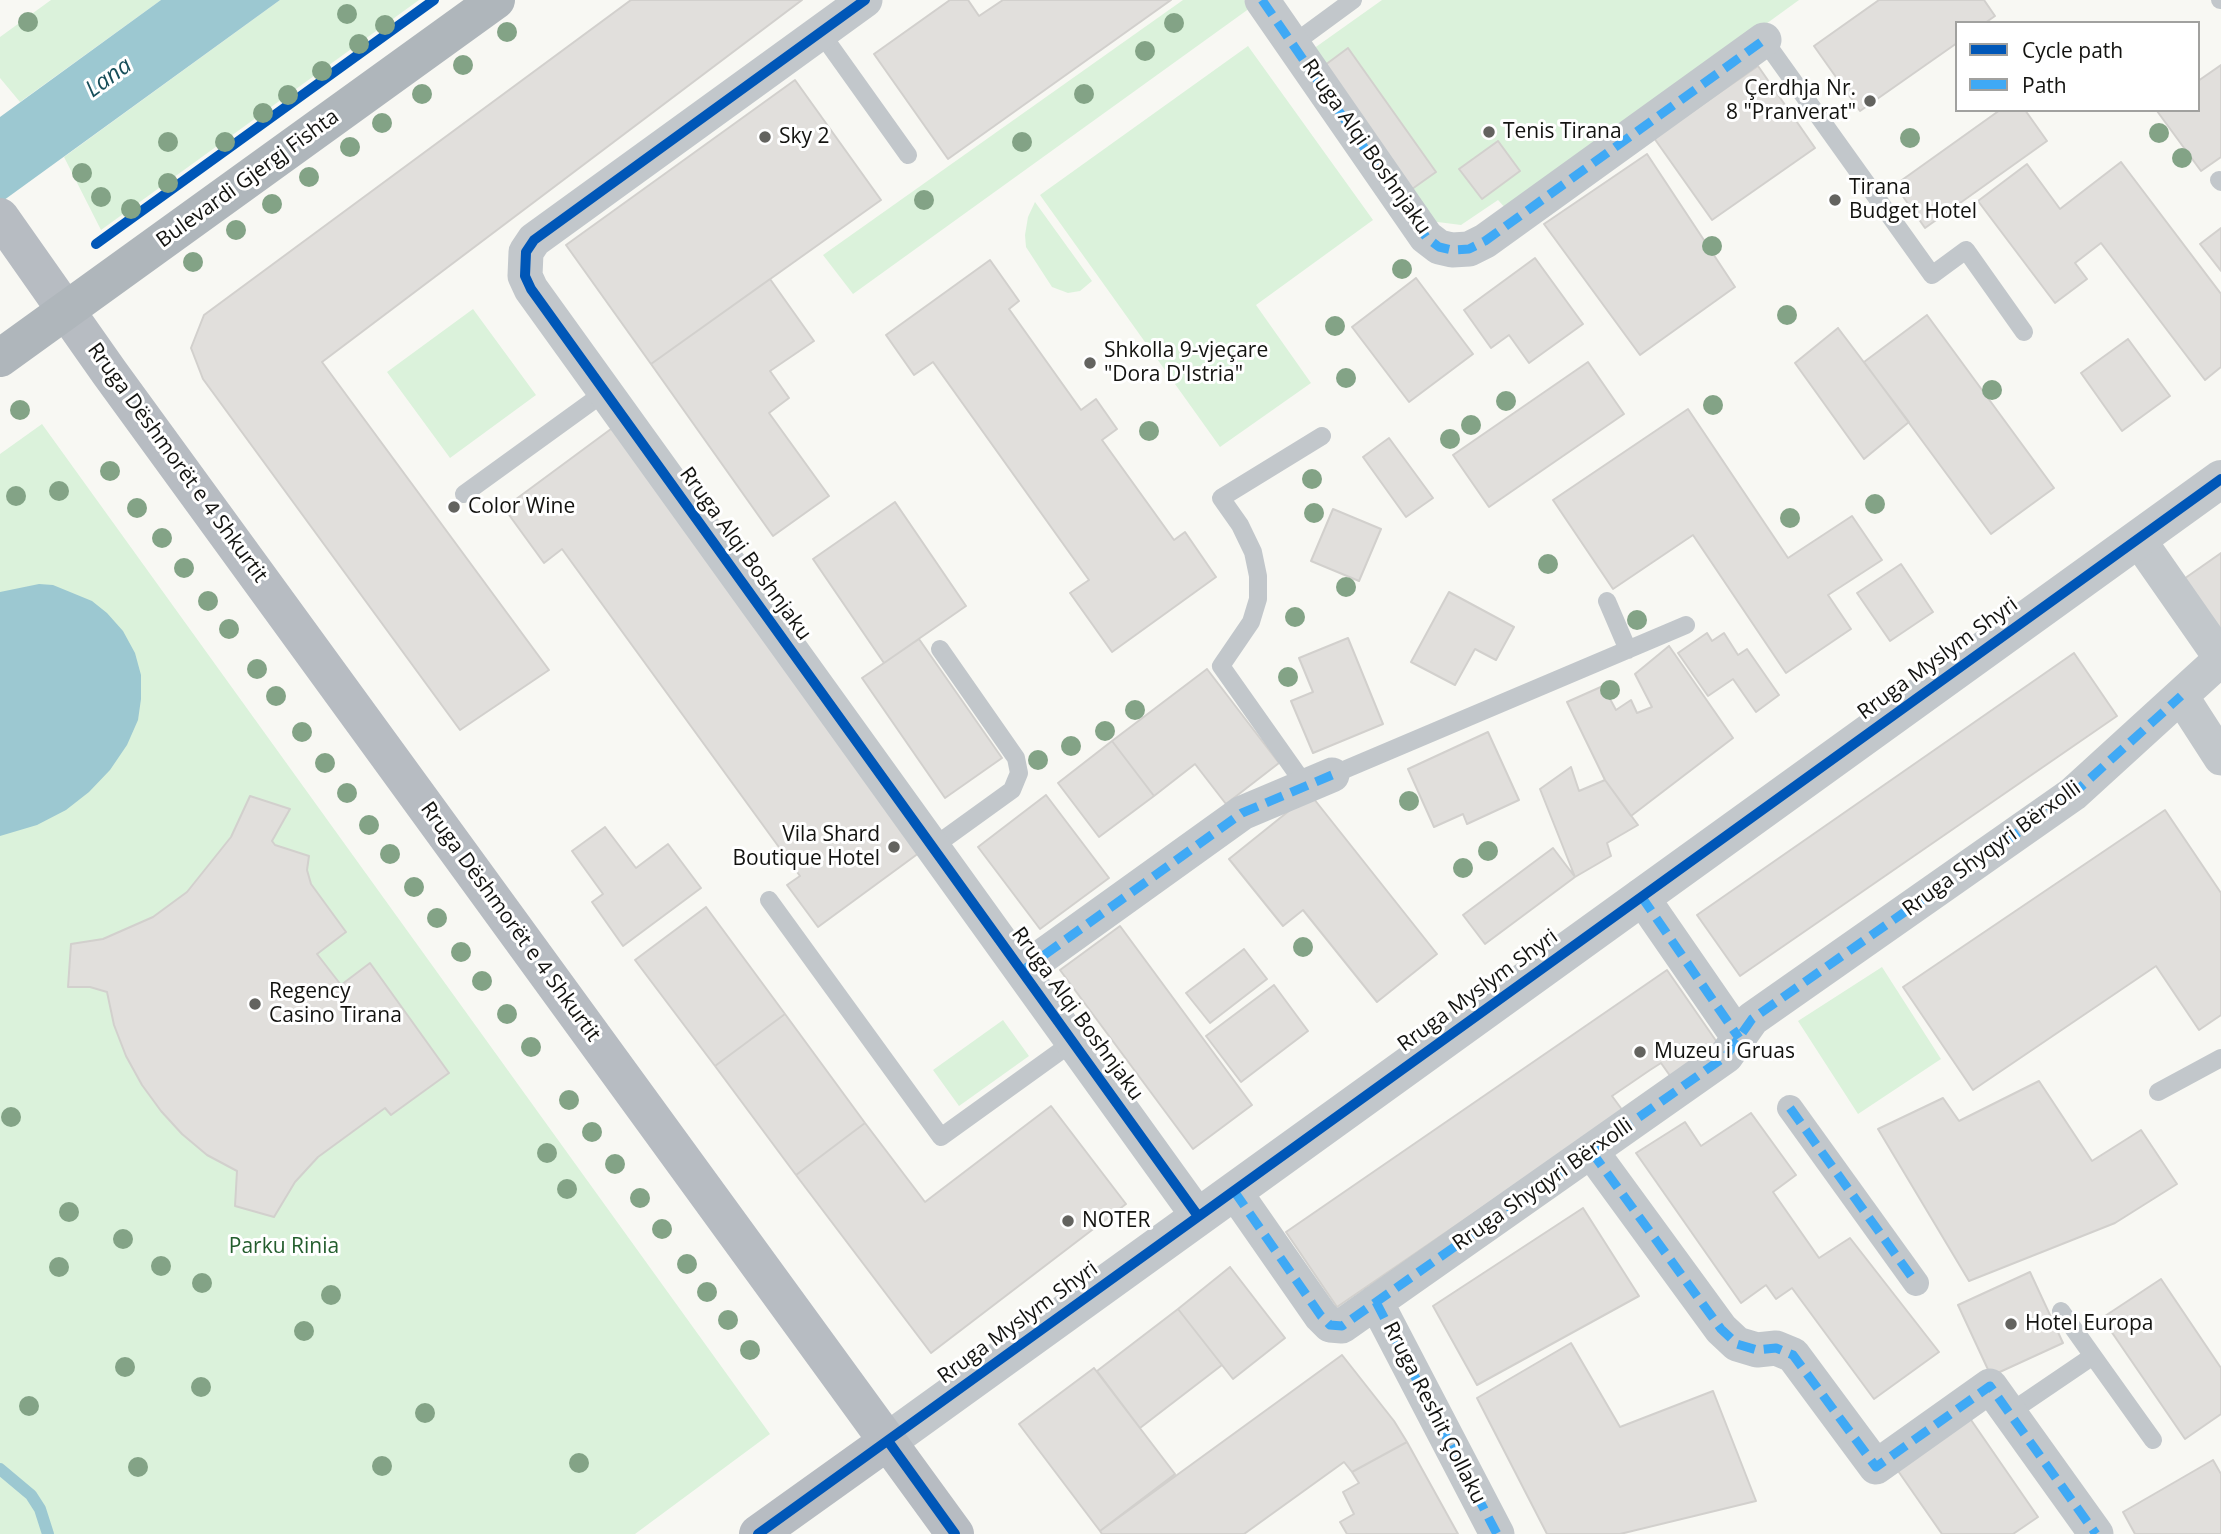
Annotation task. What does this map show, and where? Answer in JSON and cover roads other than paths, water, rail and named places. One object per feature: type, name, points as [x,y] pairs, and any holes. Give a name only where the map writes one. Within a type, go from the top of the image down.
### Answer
[{"type":"main road","name":"Bulevardi Gjergj Fishta","points":[[0,358],[496,0]]},
{"type":"main road","name":"Rruga Dëshmorët e 4 Shkurtit","points":[[0,217],[955,1534]]},
{"type":"main road","name":"Rruga Myslym Shyri","points":[[758,1534],[888,1441]]},
{"type":"street","name":"Rruga Alqi Boshnjaku","points":[[865,0],[534,240],[526,251],[526,276],[531,289],[604,392],[1198,1216]]},
{"type":"street","name":"Rruga Alqi Boshnjaku","points":[[1266,13],[1293,44],[1426,237],[1439,247],[1452,250],[1469,249],[1485,241],[1764,40]]},
{"type":"street","name":"Rruga Myslym Shyri","points":[[888,1441],[2221,479]]},
{"type":"street","points":[[2138,539],[2221,659]]},
{"type":"street","name":"Rruga Shyqyri Bërxolli","points":[[1376,1301],[1726,1056],[1752,1019],[2073,794],[2221,659]]},
{"type":"street","points":[[2180,696],[2221,758]]},
{"type":"street","name":"Rruga Alqi Boshnjaku","points":[[1022,971],[1242,813],[1318,780]]},
{"type":"street","points":[[1641,897],[1739,1038]]},
{"type":"street","points":[[1790,1108],[1916,1283]]},
{"type":"street","points":[[1591,1151],[1721,1329],[1737,1344],[1757,1350],[1776,1348],[1793,1355],[1875,1468],[1990,1386],[2096,1534]]},
{"type":"street","name":"Rruga Reshit Çollaku","points":[[1234,1191],[1307,1298],[1330,1325],[1342,1326],[1376,1301],[1497,1534]]},
{"type":"lane","points":[[1293,44],[1353,0]]},
{"type":"lane","points":[[821,33],[908,155]]},
{"type":"lane","points":[[1764,40],[1932,275],[1966,250],[2024,332]]},
{"type":"lane","points":[[464,494],[604,392]]},
{"type":"lane","points":[[1322,436],[1221,498],[1253,552],[1258,576],[1258,599],[1251,622],[1221,666],[1318,780],[1686,625]]},
{"type":"lane","points":[[1606,601],[1628,650]]},
{"type":"lane","points":[[933,847],[1012,790],[1019,773],[1016,758],[940,649]]},
{"type":"lane","name":"Rruga Alqi Boshnjaku","points":[[769,900],[941,1137],[1073,1042]]},
{"type":"lane","points":[[2158,1092],[2221,1058]]},
{"type":"lane","points":[[2061,1311],[2153,1440]]},
{"type":"lane","points":[[2009,1413],[2093,1356]]},
{"type":"water","name":"Lana","points":[[161,0],[280,0],[0,203],[0,117]]},
{"type":"water","points":[[39,584],[53,585],[92,601],[123,631],[135,653],[141,675],[138,720],[127,745],[110,770],[89,792],[66,810],[37,825],[0,836],[0,592]]},
{"type":"waterway","points":[[0,1469],[31,1495],[40,1509],[48,1534]]},
{"type":"place","name":"Çerdhja Nr. 8 \"Pranverat\"","points":[[1870,101]]},
{"type":"place","name":"Tenis Tirana","points":[[1489,132]]},
{"type":"place","name":"Sky 2","points":[[765,137]]},
{"type":"place","name":"Tirana Budget Hotel","points":[[1835,200]]},
{"type":"place","name":"Shkolla 9-vjeçare \"Dora D'Istria\"","points":[[1090,363]]},
{"type":"place","name":"Color Wine","points":[[454,507]]},
{"type":"place","name":"Vila Shard Boutique Hotel","points":[[894,847]]},
{"type":"place","name":"Regency Casino Tirana","points":[[255,1004]]},
{"type":"place","name":"Muzeu i Gruas","points":[[1640,1052]]},
{"type":"place","name":"NOTER","points":[[1068,1221]]},
{"type":"place","name":"Hotel Europa","points":[[2011,1324]]},
{"type":"park label","name":"Parku Rinia","points":[[284,1247]]}]
